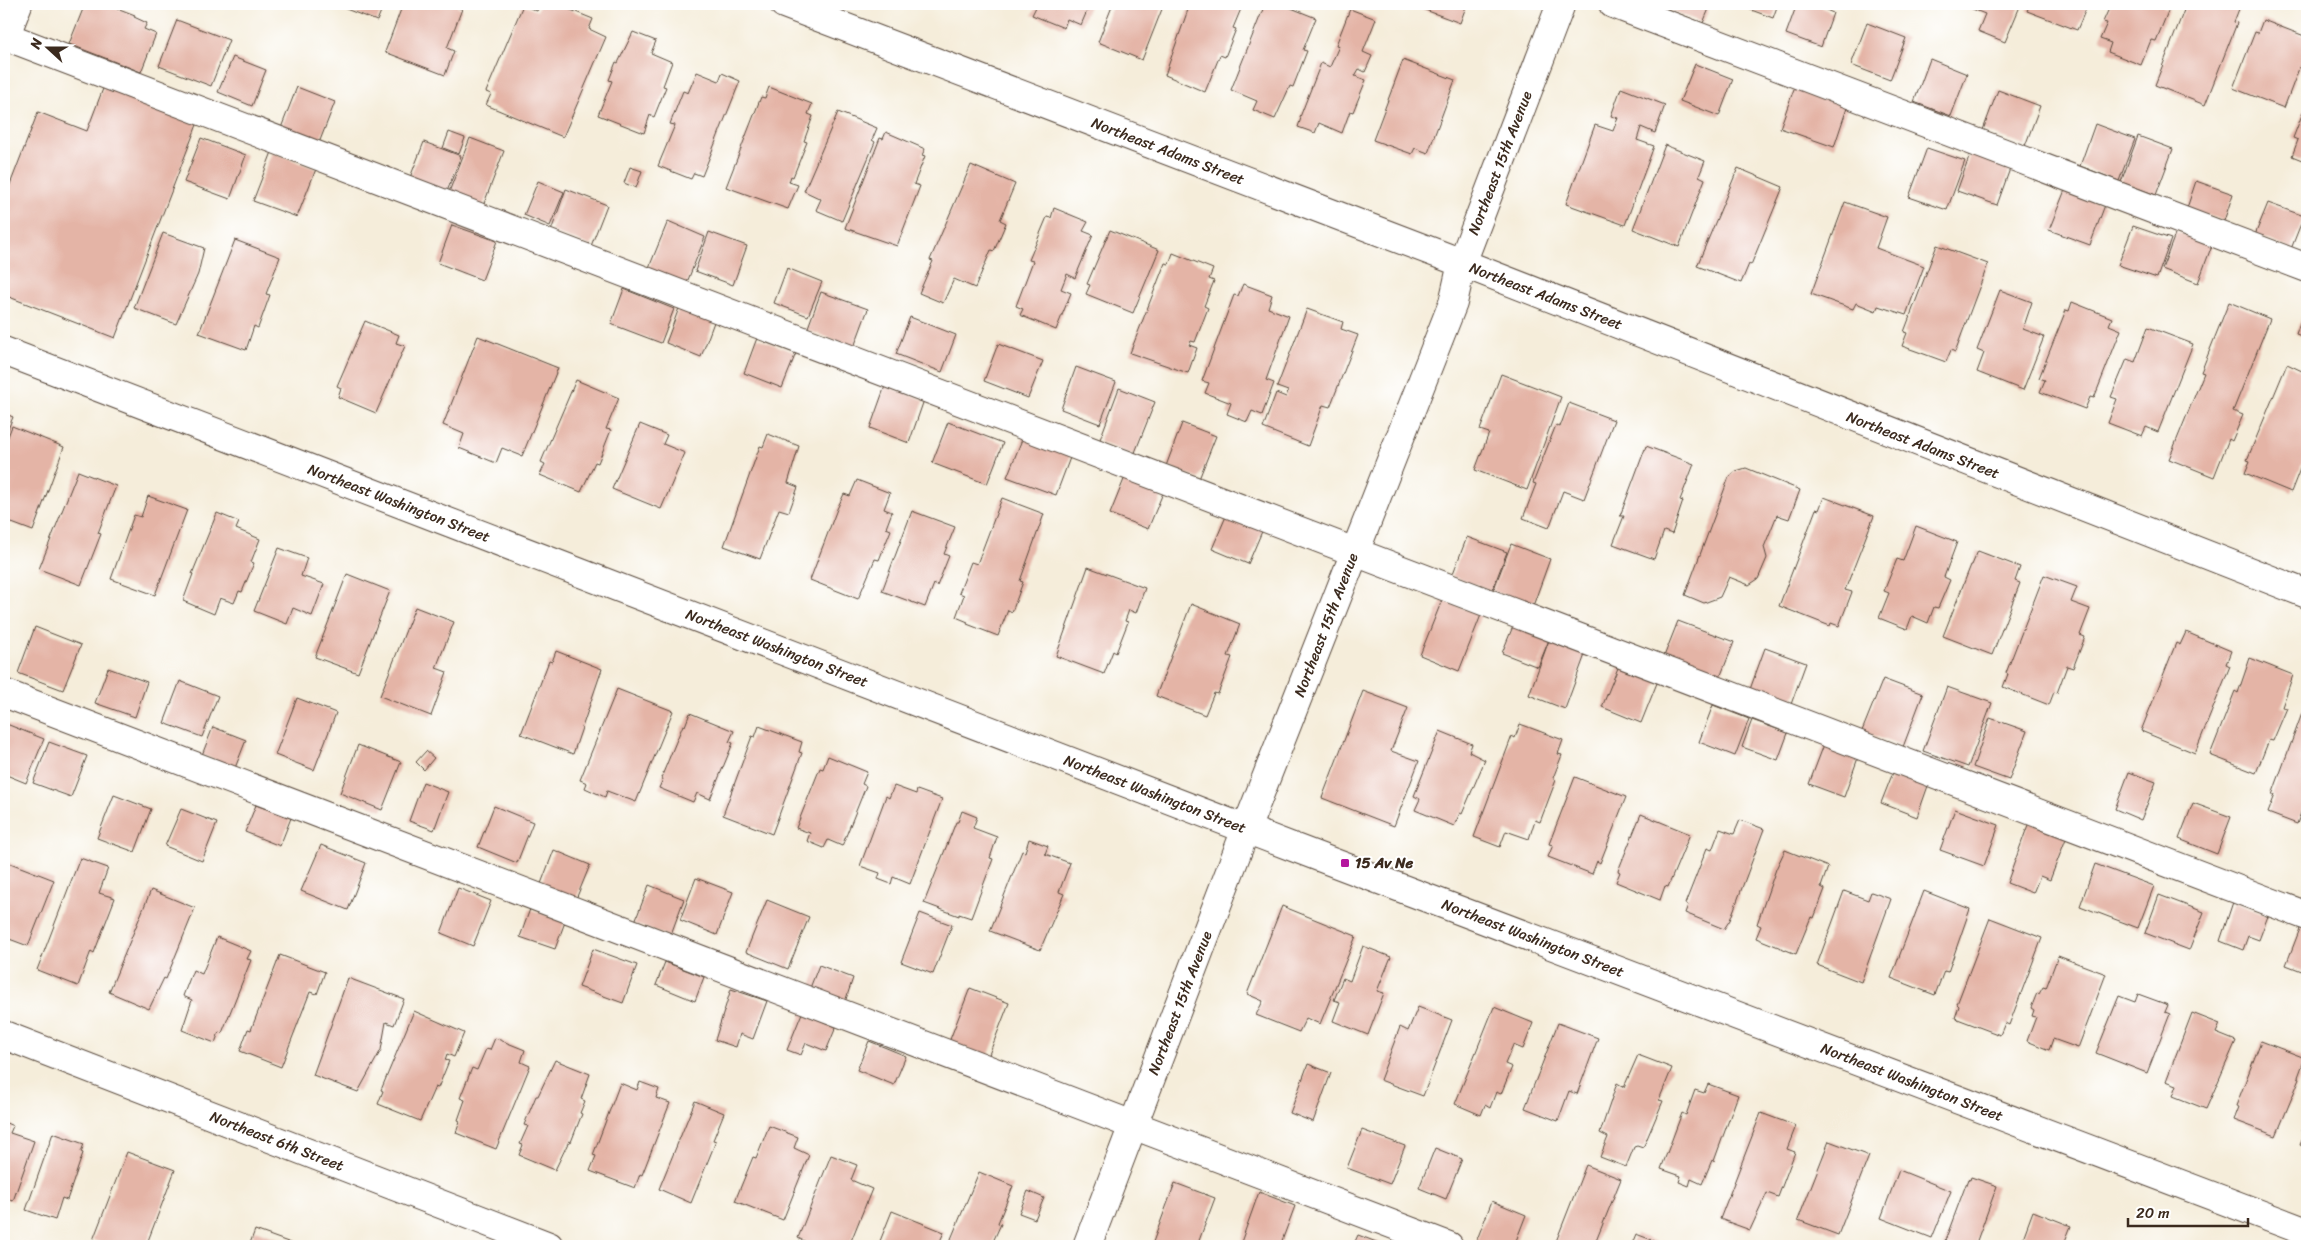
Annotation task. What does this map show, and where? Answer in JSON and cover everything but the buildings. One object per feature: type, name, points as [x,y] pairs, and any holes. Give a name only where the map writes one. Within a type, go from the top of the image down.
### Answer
[{"type":"street","points":[[18,4],[5,38],[1309,533],[1354,553],[2307,916]]},
{"type":"street","name":"Northeast Adams Street","points":[[784,4],[1462,263],[2307,594]]},
{"type":"street","name":"Northeast 15th Avenue","points":[[1087,1246],[1246,829],[1453,303],[1462,263],[1561,4]]},
{"type":"street","points":[[1613,4],[2307,268]]},
{"type":"street","name":"Northeast Washington Street","points":[[4,351],[1246,829],[2307,1232]]},
{"type":"street","points":[[4,693],[1449,1246]]},
{"type":"street","name":"Northeast 6th Street","points":[[4,1035],[550,1246]]},
{"type":"place","name":"15 Av Ne","points":[[1345,863]]}]
